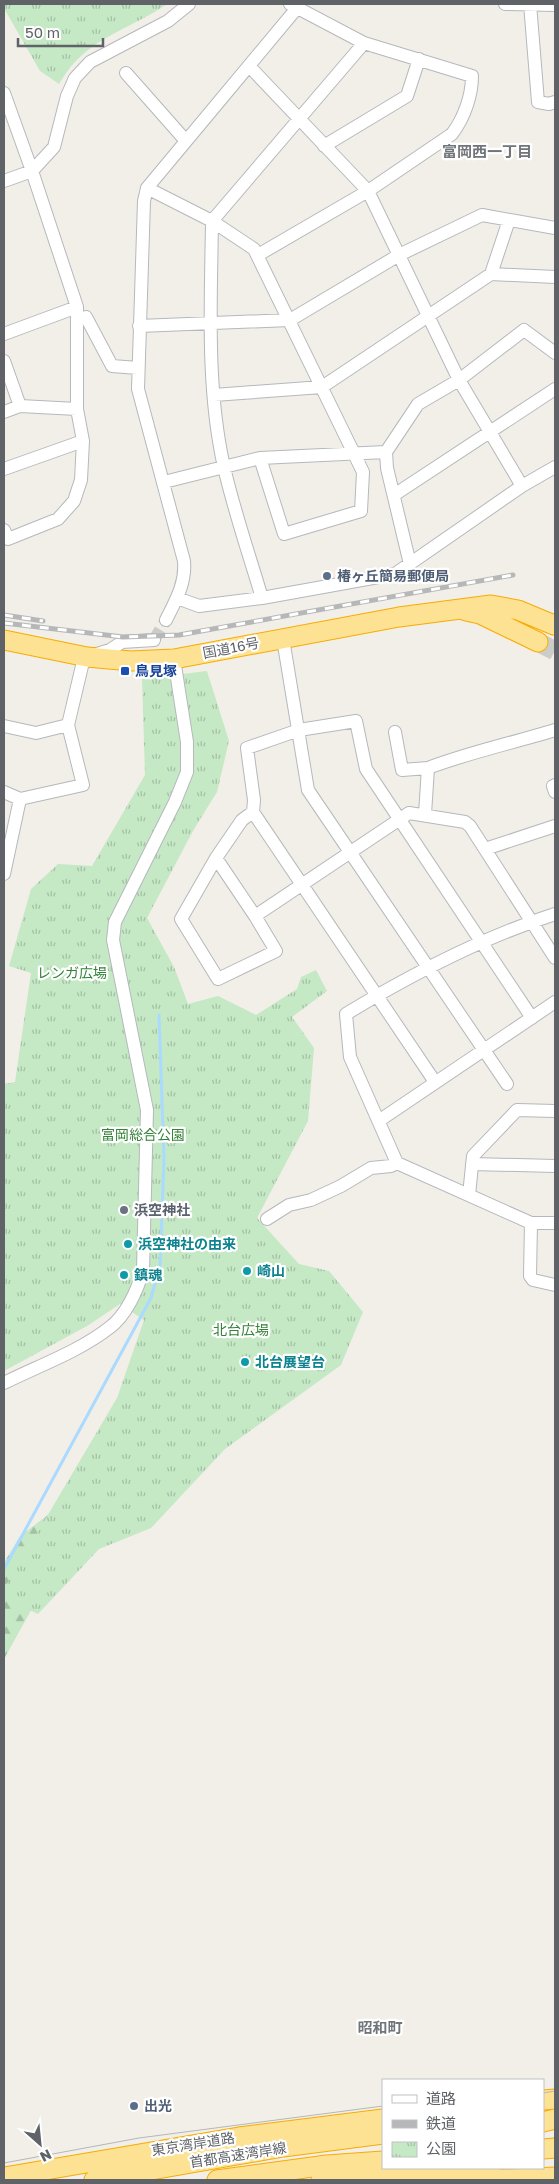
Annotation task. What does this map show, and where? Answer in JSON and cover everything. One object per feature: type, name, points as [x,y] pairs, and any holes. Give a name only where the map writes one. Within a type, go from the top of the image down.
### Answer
[{"type":"highway","name":"国道16号","points":[[4,640],[87,657],[131,662],[174,660],[399,617],[491,605],[518,610],[554,624]]},
{"type":"highway","name":"国道16号","points":[[458,609],[480,614],[538,642]]},
{"type":"highway","name":"東京湾岸道路","points":[[4,2177],[239,2136],[382,2119]]},
{"type":"highway","name":"首都高速湾岸線","points":[[94,2180],[273,2149],[382,2134]]},
{"type":"highway","name":"首都高速湾岸線","points":[[217,2180],[382,2161]]},
{"type":"highway","points":[[321,2180],[477,2169]]},
{"type":"highway","points":[[482,2180],[555,2177]]},
{"type":"street","points":[[4,182],[32,171],[54,147],[67,96],[75,78],[90,62],[145,34],[189,4]]},
{"type":"street","points":[[505,4],[555,5]]},
{"type":"street","points":[[530,4],[538,102],[549,104],[555,102]]},
{"type":"street","points":[[166,620],[177,598],[185,572],[184,561],[164,482],[138,389],[144,201],[147,188],[249,66],[293,6],[364,44],[472,76],[472,87],[461,123],[452,134],[368,192],[258,255]]},
{"type":"street","points":[[262,598],[224,466],[214,395],[211,324],[212,221],[364,44]]},
{"type":"street","points":[[324,146],[407,96],[419,59]]},
{"type":"street","points":[[249,66],[368,192],[459,380],[522,486]]},
{"type":"street","points":[[126,73],[186,141]]},
{"type":"street","points":[[4,93],[32,171],[77,313],[77,409],[83,442],[81,480],[74,501],[58,519],[5,536]]},
{"type":"street","points":[[147,188],[212,221],[254,249],[258,255],[363,472],[361,511],[284,534],[260,458]]},
{"type":"street","points":[[139,326],[290,320],[399,255],[482,215],[555,228]]},
{"type":"street","points":[[491,274],[509,220]]},
{"type":"street","points":[[214,395],[322,387],[491,274],[555,277]]},
{"type":"street","points":[[4,334],[77,313],[86,317],[112,366],[138,368]]},
{"type":"street","points":[[410,564],[386,452],[418,404],[459,380],[524,330],[555,353]]},
{"type":"street","points":[[4,361],[20,406]]},
{"type":"street","points":[[394,495],[555,389]]},
{"type":"street","points":[[4,412],[20,406],[77,409]]},
{"type":"street","points":[[4,469],[83,442]]},
{"type":"street","points":[[164,482],[260,458],[354,452],[386,452]]},
{"type":"street","points":[[177,598],[199,606],[262,598],[395,574],[522,486],[555,467]]},
{"type":"street","points":[[283,639],[308,790],[507,1084]]},
{"type":"street","points":[[4,792],[20,799],[84,784],[68,725],[82,666],[87,657],[110,650],[122,642],[154,640]]},
{"type":"street","points":[[4,1384],[66,1353],[110,1327],[138,1291],[143,1270],[147,1110],[113,940],[115,922],[175,802],[187,772],[186,742],[174,660]]},
{"type":"street","points":[[435,1082],[253,812],[254,800],[247,748],[299,730],[356,721],[366,769],[532,1018]]},
{"type":"street","points":[[4,726],[36,733],[68,725]]},
{"type":"street","points":[[395,732],[402,770],[428,768],[464,754],[509,744],[555,730]]},
{"type":"street","points":[[425,814],[428,768]]},
{"type":"street","points":[[555,785],[555,792]]},
{"type":"street","points":[[4,874],[20,799]]},
{"type":"street","points":[[216,858],[276,951],[218,979],[181,919],[216,858],[242,820],[253,812]]},
{"type":"street","points":[[255,916],[409,813],[425,814],[465,822],[485,848],[530,922],[555,958]]},
{"type":"street","points":[[485,848],[555,826]]},
{"type":"street","points":[[555,914],[530,922],[428,967],[346,1014],[350,1057],[380,1120],[397,1162],[531,1222],[555,1223]]},
{"type":"street","points":[[380,1120],[555,1002]]},
{"type":"street","points":[[468,1195],[473,1156],[517,1110],[555,1111]]},
{"type":"street","points":[[267,1219],[289,1205],[311,1200],[341,1186],[370,1168],[391,1166],[397,1162]]},
{"type":"street","points":[[472,1164],[555,1166]]},
{"type":"street","points":[[531,1222],[530,1276],[533,1280],[555,1285]]},
{"type":"green space","points":[[5,4],[167,4],[96,44],[73,64],[59,84],[40,71],[5,10]]},
{"type":"green space","name":"富岡総合公園","points":[[207,671],[229,741],[217,792],[194,829],[147,918],[174,967],[188,1004],[218,996],[256,1015],[297,989],[301,977],[316,970],[327,991],[292,1017],[314,1048],[308,1121],[257,1218],[299,1264],[329,1271],[363,1312],[341,1365],[225,1449],[151,1528],[99,1549],[38,1614],[4,1598],[4,1589],[117,1398],[144,1320],[120,1304],[87,1326],[4,1371],[4,1084],[15,1082],[31,973],[9,966],[31,889],[58,864],[92,866],[145,775],[142,679]]},
{"type":"green space","points":[[61,1505],[65,1549],[4,1659],[4,1563],[20,1536]]},
{"type":"waterway","points":[[4,1569],[151,1298],[160,1266],[164,1158],[159,1015]]},
{"type":"tunnel","points":[[154,640],[166,620]]},
{"type":"tunnel","points":[[538,642],[555,651]]},
{"type":"tram line","points":[[544,2093],[555,2091]]},
{"type":"tram line","points":[[4,2163],[139,2138],[382,2106]]},
{"type":"railway","points":[[4,623],[123,637],[179,635],[513,575]]},
{"type":"railway","points":[[4,615],[43,621]]},
{"type":"place","name":"椿ヶ丘簡易郵便局","points":[[327,576]]},
{"type":"place","name":"鳥見塚","points":[[125,671]]},
{"type":"place","name":"浜空神社","points":[[124,1210]]},
{"type":"place","name":"浜空神社の由来","points":[[128,1244]]},
{"type":"place","name":"崎山","points":[[247,1271]]},
{"type":"place","name":"鎮魂","points":[[124,1275]]},
{"type":"place","name":"北台展望台","points":[[245,1362]]},
{"type":"place","name":"出光","points":[[134,2106]]},
{"type":"district","name":"富岡西一丁目","points":[[487,152]]},
{"type":"district","name":"昭和町","points":[[380,2028]]},
{"type":"park label","name":"レンガ広場","points":[[72,973]]},
{"type":"park label","name":"北台広場","points":[[241,1330]]}]
